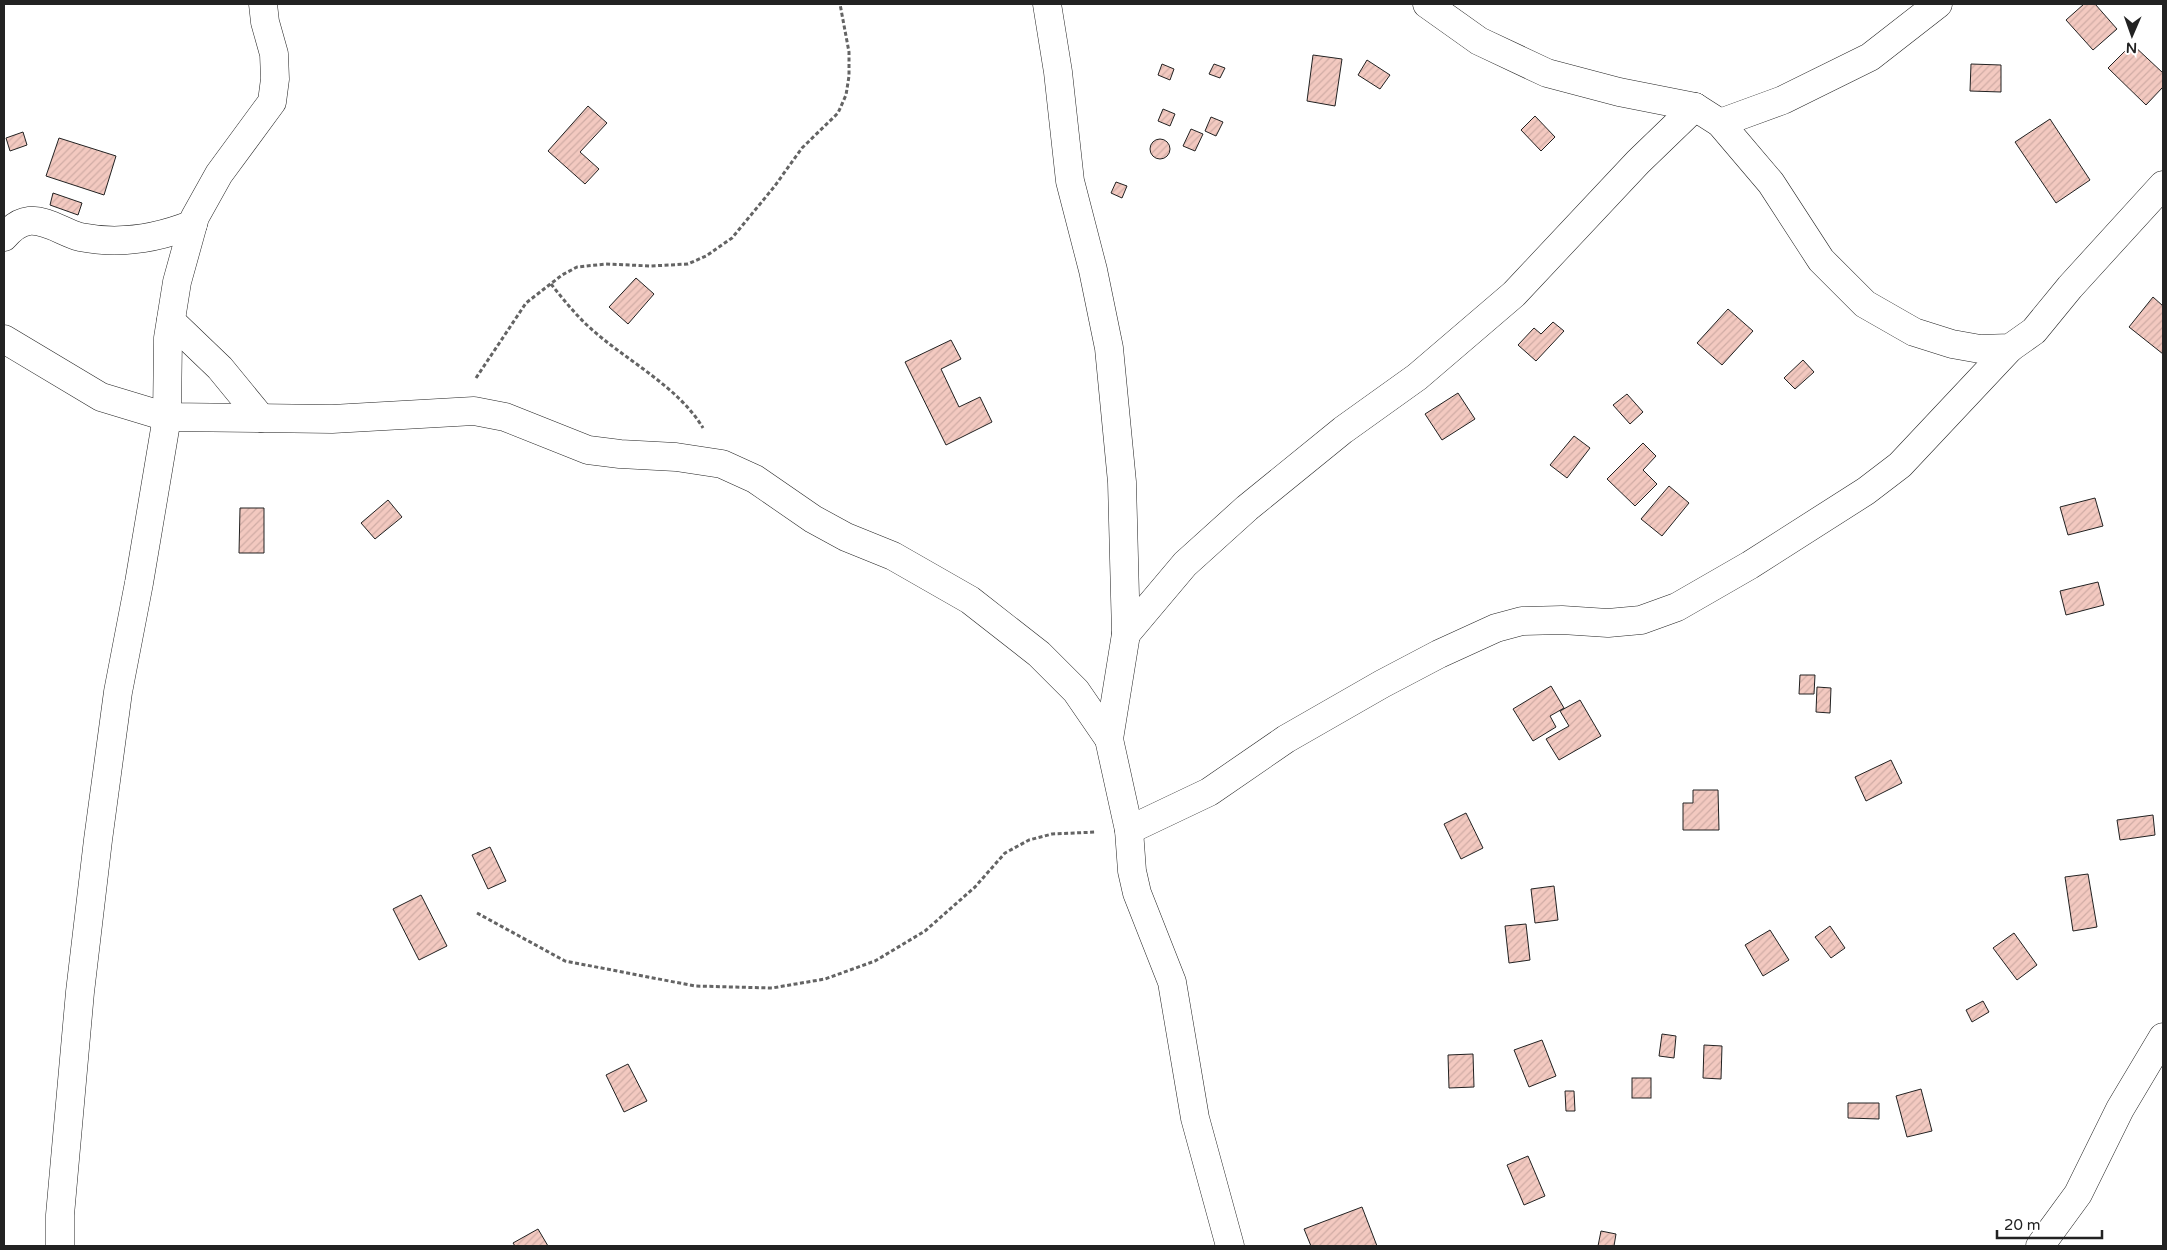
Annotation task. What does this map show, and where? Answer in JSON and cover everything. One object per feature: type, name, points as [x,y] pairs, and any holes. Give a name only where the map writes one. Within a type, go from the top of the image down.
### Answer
[{"type":"street","points":[[60,1246],[60,1216],[80,992],[118,692],[139,583],[167,417],[168,338],[177,282],[193,224],[219,174],[272,102],[275,79],[274,54],[265,22],[263,4]]},
{"type":"street","points":[[1048,4],[1058,72],[1070,181],[1093,270],[1109,348],[1122,482],[1126,634],[1109,739]]},
{"type":"street","points":[[1428,4],[1479,41],[1547,73],[1618,92],[1695,107],[1720,123],[1771,183],[1821,260],[1865,304],[1914,332],[1942,341],[1980,349],[2010,348]]},
{"type":"street","points":[[1720,123],[1783,100],[1870,57],[1938,4]]},
{"type":"street","points":[[1126,634],[1185,564],[1246,508],[1343,430],[1417,377],[1514,294],[1638,162],[1695,107]]},
{"type":"street","points":[[1130,830],[1209,792],[1286,739],[1382,684],[1439,654],[1496,628],[1522,621],[1562,620],[1608,623],[1641,620],[1677,607],[1750,565],[1866,491],[1900,465],[2010,348],[2034,331],[2070,287],[2163,185]]},
{"type":"street","points":[[4,237],[19,224],[29,221],[40,221],[80,236],[111,240],[138,240],[155,237],[193,224]]},
{"type":"street","points":[[171,321],[220,368],[261,418]]},
{"type":"street","points":[[4,339],[101,397],[167,417],[332,419],[474,411],[505,417],[588,450],[676,457],[722,464],[755,479],[813,519],[846,537],[892,556],[970,600],[1039,654],[1076,691],[1109,739],[1130,830],[1132,872],[1137,893],[1172,982],[1195,1118],[1230,1246]]},
{"type":"street","points":[[2040,1246],[2078,1194],[2120,1109],[2163,1037]]},
{"type":"path","points":[[457,412],[476,379],[526,303],[577,267],[606,264],[651,266],[688,264],[706,256],[732,238],[774,187],[802,148],[838,113],[846,94],[850,76],[840,4]]},
{"type":"path","points":[[551,284],[590,328],[669,390],[696,416],[722,464]]},
{"type":"path","points":[[477,913],[565,961],[695,986],[772,988],[825,979],[875,961],[925,931],[975,887],[1005,853],[1029,840],[1052,834],[1130,830]]},
{"type":"building","points":[[2084,4],[2095,4],[2117,29],[2093,50],[2066,20]]},
{"type":"building","points":[[2132,44],[2163,73],[2163,87],[2146,105],[2108,68]]},
{"type":"building","points":[[1313,55],[1342,59],[1335,106],[1307,101]]},
{"type":"building","points":[[1367,60],[1390,75],[1380,89],[1358,75]]},
{"type":"building","points":[[1162,64],[1174,69],[1170,80],[1158,75]]},
{"type":"building","points":[[1214,64],[1225,68],[1220,78],[1209,74]]},
{"type":"building","points":[[1971,64],[2001,65],[2001,92],[1970,91]]},
{"type":"building","points":[[588,106],[607,123],[580,152],[599,169],[585,184],[548,151]]},
{"type":"building","points":[[1163,109],[1175,114],[1170,126],[1158,121]]},
{"type":"building","points":[[1535,116],[1555,137],[1541,151],[1521,130]]},
{"type":"building","points":[[1211,117],[1223,122],[1216,136],[1205,131]]},
{"type":"building","points":[[2050,119],[2090,180],[2056,203],[2015,142]]},
{"type":"building","points":[[1191,129],[1203,134],[1195,151],[1183,146]]},
{"type":"building","points":[[23,132],[27,145],[10,151],[6,138]]},
{"type":"building","points":[[59,138],[116,156],[104,195],[46,176]]},
{"type":"building","points":[[1160,139],[1167,142],[1170,149],[1167,156],[1160,159],[1153,156],[1150,149],[1153,142]]},
{"type":"building","points":[[1116,182],[1127,186],[1122,198],[1111,193]]},
{"type":"building","points":[[53,193],[82,203],[78,215],[50,205]]},
{"type":"building","points":[[636,278],[654,294],[628,324],[609,307]]},
{"type":"building","points":[[2153,297],[2163,306],[2163,354],[2129,327]]},
{"type":"building","points":[[1728,309],[1753,331],[1722,365],[1697,343]]},
{"type":"building","points":[[1553,322],[1564,331],[1536,361],[1518,345],[1534,328],[1541,334]]},
{"type":"building","points":[[951,340],[961,359],[941,369],[959,407],[980,397],[992,422],[946,445],[905,362]]},
{"type":"building","points":[[1803,360],[1814,372],[1795,389],[1784,378]]},
{"type":"building","points":[[1458,393],[1475,419],[1442,440],[1425,414]]},
{"type":"building","points":[[1627,394],[1643,412],[1630,424],[1613,405]]},
{"type":"building","points":[[1574,436],[1590,448],[1567,478],[1550,465]]},
{"type":"building","points":[[1643,443],[1656,456],[1643,470],[1657,484],[1635,506],[1607,479]]},
{"type":"building","points":[[1669,486],[1689,503],[1662,536],[1641,519]]},
{"type":"building","points":[[2095,498],[2103,526],[2068,535],[2060,507]]},
{"type":"building","points":[[388,500],[402,517],[375,539],[361,523]]},
{"type":"building","points":[[240,508],[264,508],[264,553],[239,553]]},
{"type":"building","points":[[2098,582],[2104,605],[2066,615],[2060,591]]},
{"type":"building","points":[[1800,675],[1815,675],[1814,694],[1799,694]]},
{"type":"building","points":[[1551,686],[1564,708],[1550,716],[1556,727],[1533,741],[1513,709]]},
{"type":"building","points":[[1817,687],[1831,688],[1830,713],[1816,712]]},
{"type":"building","points":[[1580,700],[1601,736],[1559,760],[1546,739],[1569,726],[1560,711]]},
{"type":"building","points":[[1891,760],[1902,783],[1866,801],[1855,777]]},
{"type":"building","points":[[1693,790],[1718,790],[1719,830],[1683,830],[1683,803],[1693,803]]},
{"type":"building","points":[[1466,813],[1483,848],[1461,859],[1444,824]]},
{"type":"building","points":[[2153,815],[2155,835],[2120,840],[2117,820]]},
{"type":"building","points":[[490,847],[506,881],[488,889],[472,855]]},
{"type":"building","points":[[2088,874],[2097,927],[2073,931],[2065,877]]},
{"type":"building","points":[[1554,886],[1558,920],[1535,923],[1531,889]]},
{"type":"building","points":[[421,895],[447,946],[419,960],[393,909]]},
{"type":"building","points":[[1526,924],[1530,960],[1509,963],[1505,926]]},
{"type":"building","points":[[1830,926],[1845,948],[1831,958],[1815,937]]},
{"type":"building","points":[[1770,930],[1789,960],[1763,976],[1745,945]]},
{"type":"building","points":[[2014,933],[2037,965],[2017,980],[1993,948]]},
{"type":"building","points":[[1983,1001],[1989,1012],[1972,1022],[1966,1010]]},
{"type":"building","points":[[1662,1034],[1676,1036],[1674,1058],[1659,1056]]},
{"type":"building","points":[[1542,1040],[1556,1076],[1529,1087],[1514,1050]]},
{"type":"building","points":[[1704,1045],[1722,1046],[1721,1079],[1703,1078]]},
{"type":"building","points":[[1473,1054],[1474,1087],[1449,1088],[1448,1055]]},
{"type":"building","points":[[628,1064],[647,1101],[624,1112],[606,1075]]},
{"type":"building","points":[[1632,1078],[1651,1078],[1651,1098],[1632,1098]]},
{"type":"building","points":[[1921,1089],[1932,1131],[1907,1137],[1896,1096]]},
{"type":"building","points":[[1565,1091],[1574,1091],[1575,1111],[1566,1111]]},
{"type":"building","points":[[1848,1103],[1879,1103],[1879,1119],[1848,1118]]},
{"type":"building","points":[[1528,1156],[1545,1196],[1524,1205],[1507,1165]]},
{"type":"building","points":[[1362,1207],[1377,1246],[1311,1246],[1304,1229]]},
{"type":"building","points":[[538,1229],[548,1246],[515,1246],[513,1243]]},
{"type":"building","points":[[1601,1231],[1616,1234],[1614,1246],[1598,1246]]}]
